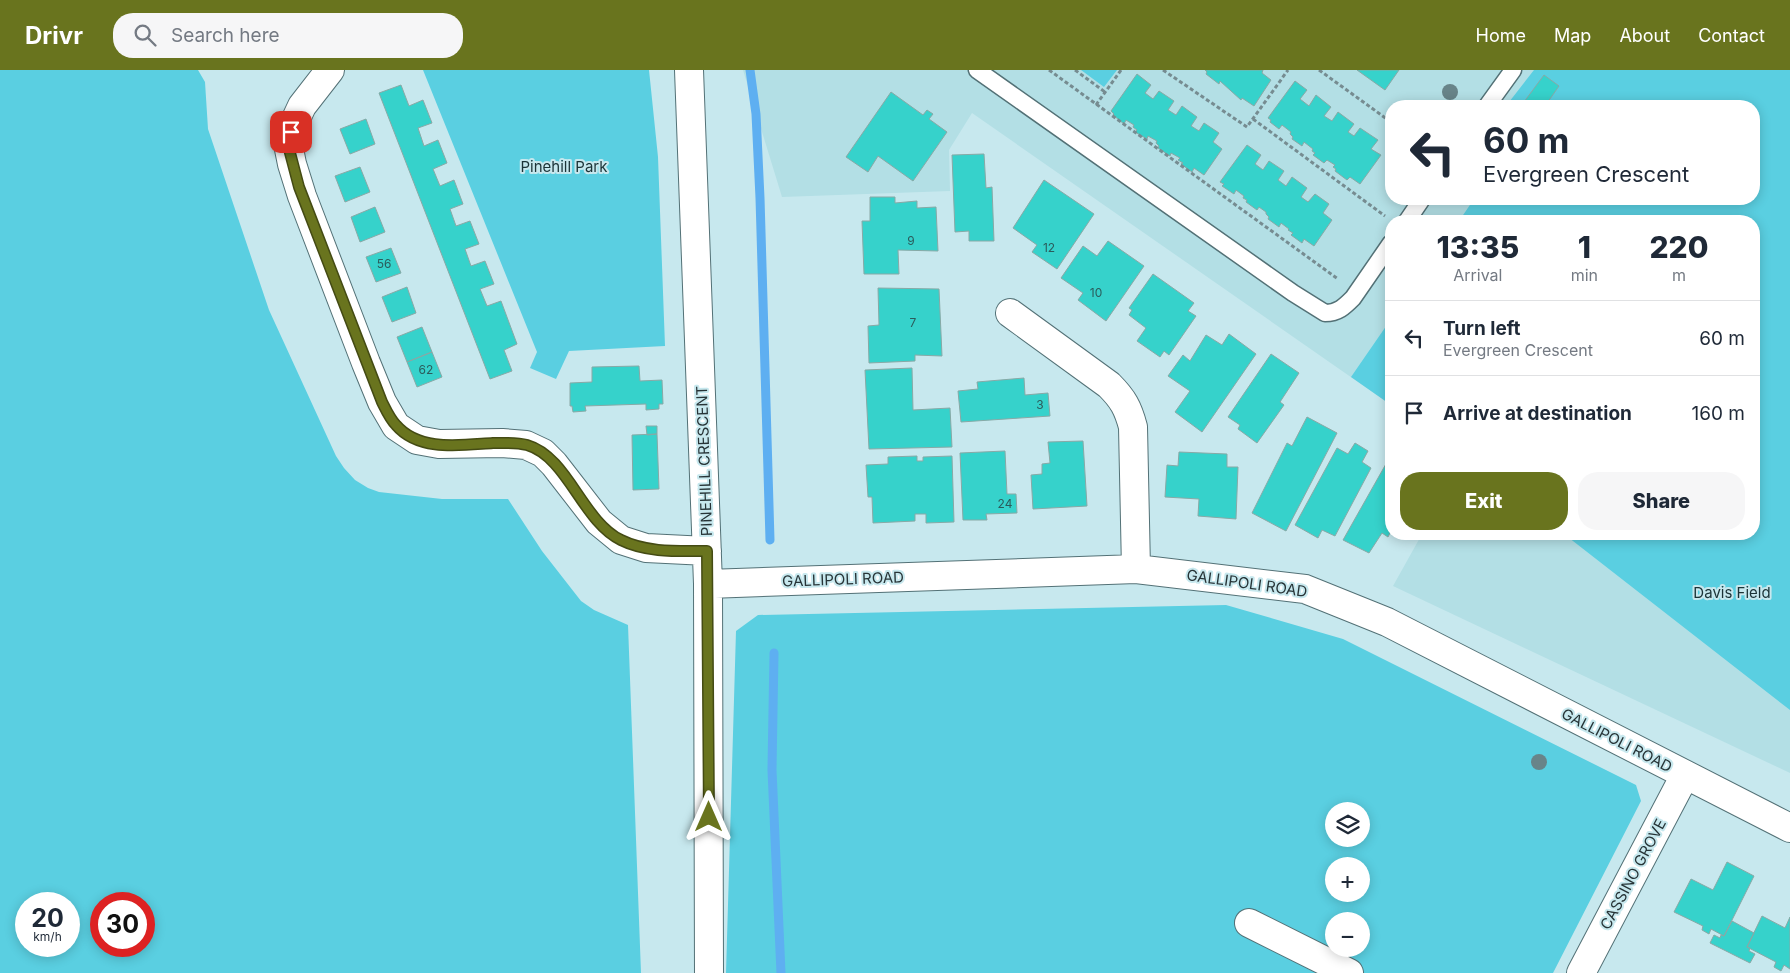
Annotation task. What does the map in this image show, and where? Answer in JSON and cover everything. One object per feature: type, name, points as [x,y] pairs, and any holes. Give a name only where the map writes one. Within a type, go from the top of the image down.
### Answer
[{"type":"street","points":[[330,70],[302,106],[295,121],[289,149],[302,196],[369,371],[382,402],[396,426],[417,440],[439,444],[502,443],[526,445],[543,453],[554,464],[598,522],[621,540],[646,548],[707,551]]},
{"type":"street","name":"PINEHILL CRESCENT","points":[[690,70],[708,584],[710,973]]},
{"type":"street","points":[[1010,313],[1109,385],[1121,397],[1132,427],[1136,569]]},
{"type":"street","name":"GALLIPOLI ROAD","points":[[708,584],[1136,569],[1305,589],[1387,622],[1790,828]]},
{"type":"street","name":"CASSINO GROVE","points":[[1581,973],[1685,775]]},
{"type":"street","points":[[1249,923],[1349,973]]},
{"type":"lane","points":[[977,70],[1325,313],[1339,311],[1349,302],[1385,251]]},
{"type":"lane","points":[[1491,100],[1513,70]]},
{"type":"path","points":[[1049,70],[1343,282]]},
{"type":"path","points":[[1075,70],[1105,92]]},
{"type":"path","points":[[1096,105],[1121,70]]},
{"type":"path","points":[[1163,70],[1246,127],[1288,70]]},
{"type":"path","points":[[1319,70],[1385,118]]},
{"type":"path","points":[[1252,119],[1385,217]]},
{"type":"shaded area","points":[[743,70],[1790,70],[1790,773],[1393,586],[1419,540],[1760,540],[1760,215],[1385,215],[1385,401],[972,113],[949,150],[950,191],[782,197]]},
{"type":"green space","points":[[0,70],[198,70],[205,82],[208,129],[269,310],[336,456],[344,468],[355,480],[379,492],[442,499],[508,499],[542,551],[581,601],[594,610],[628,625],[641,973],[0,973]]},
{"type":"green space","name":"Pinehill Park","points":[[423,70],[649,70],[658,157],[665,346],[569,351],[556,379],[530,368],[537,352]]},
{"type":"green space","points":[[1081,70],[1117,70],[1104,87]]},
{"type":"green space","name":"Davis Field","points":[[1534,70],[1790,70],[1790,710],[1572,540],[1760,540],[1760,215],[1463,215],[1470,205],[1760,205],[1760,100],[1511,100]]},
{"type":"green space","points":[[1385,328],[1385,401],[1351,377]]},
{"type":"green space","points":[[1226,605],[1343,639],[1636,785],[1641,801],[1553,973],[726,973],[736,631],[758,615]]},
{"type":"building","points":[[1205,70],[1263,70],[1262,73],[1271,80],[1254,106],[1242,98],[1241,100],[1220,81],[1219,84],[1206,74]]},
{"type":"building","points":[[1357,70],[1399,70],[1385,90]]},
{"type":"building","points":[[1137,74],[1151,85],[1145,93],[1153,99],[1159,91],[1174,101],[1168,110],[1176,115],[1182,106],[1197,117],[1191,126],[1199,131],[1204,123],[1219,133],[1213,142],[1222,149],[1204,175],[1194,168],[1192,172],[1181,164],[1183,163],[1178,160],[1180,158],[1171,153],[1170,156],[1158,148],[1157,141],[1148,136],[1147,139],[1135,132],[1137,130],[1133,127],[1134,125],[1126,120],[1124,124],[1113,115],[1111,111]]},
{"type":"building","points":[[1544,75],[1559,86],[1549,100],[1525,100]]},
{"type":"building","points":[[1295,81],[1307,90],[1300,99],[1309,106],[1316,95],[1331,107],[1324,116],[1332,121],[1338,112],[1354,124],[1348,132],[1354,136],[1360,128],[1378,140],[1371,149],[1381,155],[1360,184],[1350,177],[1347,180],[1335,171],[1336,169],[1333,167],[1335,165],[1327,160],[1324,163],[1313,155],[1315,153],[1312,151],[1313,149],[1304,142],[1302,146],[1292,139],[1291,132],[1282,125],[1279,129],[1270,122],[1271,120],[1268,118]]},
{"type":"building","points":[[401,85],[409,106],[423,100],[432,123],[418,128],[424,146],[438,140],[447,163],[433,169],[440,186],[454,180],[463,204],[450,209],[456,226],[470,221],[479,244],[465,249],[471,266],[485,261],[494,284],[480,289],[487,306],[501,301],[517,344],[504,350],[512,371],[490,379],[379,93]]},
{"type":"building","points":[[891,92],[923,115],[927,110],[933,114],[929,119],[947,132],[913,181],[878,156],[868,172],[846,157]]},
{"type":"building","points":[[366,119],[375,144],[350,154],[340,129]]},
{"type":"building","points":[[1247,145],[1261,155],[1255,164],[1263,170],[1269,161],[1284,171],[1278,180],[1286,186],[1292,177],[1307,188],[1301,197],[1308,202],[1315,194],[1329,204],[1323,213],[1332,220],[1314,246],[1304,239],[1302,243],[1291,235],[1293,233],[1281,223],[1279,227],[1268,219],[1269,217],[1266,212],[1259,207],[1257,210],[1246,202],[1247,200],[1243,198],[1244,196],[1236,190],[1234,194],[1222,186],[1224,184],[1220,182]]},
{"type":"building","points":[[984,154],[986,188],[992,187],[994,241],[969,241],[969,231],[955,232],[952,155]]},
{"type":"building","points":[[360,167],[370,192],[345,202],[335,176]]},
{"type":"building","points":[[1044,180],[1094,214],[1057,269],[1032,252],[1037,245],[1013,228]]},
{"type":"building","points":[[870,197],[895,197],[895,203],[917,201],[917,208],[936,207],[938,251],[898,250],[899,274],[864,274],[862,221],[870,221]]},
{"type":"building","points":[[375,207],[385,232],[360,242],[351,217]]},
{"type":"building","points":[[1108,241],[1144,266],[1106,321],[1078,300],[1083,293],[1061,278],[1083,246],[1097,256]]},
{"type":"building","points":[[391,248],[401,273],[376,282],[366,257]]},
{"type":"building","points":[[1153,274],[1194,303],[1188,311],[1196,316],[1169,355],[1164,351],[1160,357],[1137,341],[1146,328],[1129,315],[1132,310],[1129,308]]},
{"type":"building","points":[[407,287],[416,313],[392,322],[382,297]]},
{"type":"building","points":[[878,288],[939,289],[942,356],[915,355],[915,361],[869,363],[868,326],[879,325]]},
{"type":"building","points":[[422,327],[432,352],[407,362],[397,337]]},
{"type":"building","points":[[1229,334],[1256,354],[1202,432],[1175,412],[1190,391],[1168,376],[1183,355],[1190,361],[1206,335],[1222,345]]},
{"type":"building","points":[[432,352],[442,377],[417,387],[407,362]]},
{"type":"building","points":[[1271,354],[1299,373],[1280,402],[1284,405],[1257,443],[1238,429],[1240,425],[1228,417]]},
{"type":"building","points":[[639,366],[640,381],[662,380],[663,404],[659,404],[659,409],[646,410],[646,404],[585,406],[586,411],[573,412],[572,406],[570,406],[570,383],[592,382],[592,367]]},
{"type":"building","points":[[912,368],[913,410],[950,408],[952,447],[869,449],[865,370]]},
{"type":"building","points":[[1024,378],[1025,395],[1048,393],[1050,416],[961,422],[958,391],[978,389],[977,382]]},
{"type":"building","points":[[1307,417],[1337,433],[1286,531],[1252,513],[1287,443],[1292,446]]},
{"type":"building","points":[[646,426],[657,426],[657,434],[647,435]]},
{"type":"building","points":[[657,434],[659,489],[633,490],[632,435]]},
{"type":"building","points":[[1083,441],[1087,506],[1033,509],[1031,475],[1042,474],[1042,464],[1050,463],[1048,442]]},
{"type":"building","points":[[1355,443],[1368,451],[1362,462],[1371,468],[1335,536],[1322,530],[1318,538],[1295,525],[1337,448],[1348,454]]},
{"type":"building","points":[[1005,451],[1007,494],[1016,494],[1017,513],[986,514],[987,520],[963,520],[960,453]]},
{"type":"building","points":[[1179,452],[1227,454],[1227,467],[1238,467],[1236,519],[1198,516],[1199,499],[1165,497],[1167,465],[1178,466]]},
{"type":"building","points":[[917,456],[917,461],[923,461],[923,457],[952,456],[954,522],[926,523],[926,514],[915,514],[915,521],[873,523],[872,497],[868,497],[866,465],[888,464],[888,457]]},
{"type":"building","points":[[1385,466],[1385,535],[1382,533],[1369,553],[1343,540]]},
{"type":"building","points":[[1727,862],[1754,876],[1724,936],[1711,929],[1709,934],[1702,930],[1703,926],[1674,912],[1691,879],[1713,890]]},
{"type":"building","points":[[1762,916],[1785,928],[1790,917],[1790,969],[1784,965],[1781,971],[1774,967],[1776,962],[1747,947]]},
{"type":"building","points":[[1732,921],[1754,933],[1747,947],[1750,948],[1749,951],[1755,954],[1750,963],[1710,943],[1714,935],[1720,938],[1721,935],[1724,936]]},
{"type":"waterway","points":[[750,70],[756,114],[760,198],[770,540]]},
{"type":"waterway","points":[[774,653],[772,770],[781,973]]},
{"type":"route","points":[[291,132],[289,149],[295,177],[366,363],[382,402],[396,426],[417,440],[427,443],[452,445],[514,443],[526,445],[543,453],[554,464],[598,522],[621,540],[646,548],[707,551],[709,817]]}]
